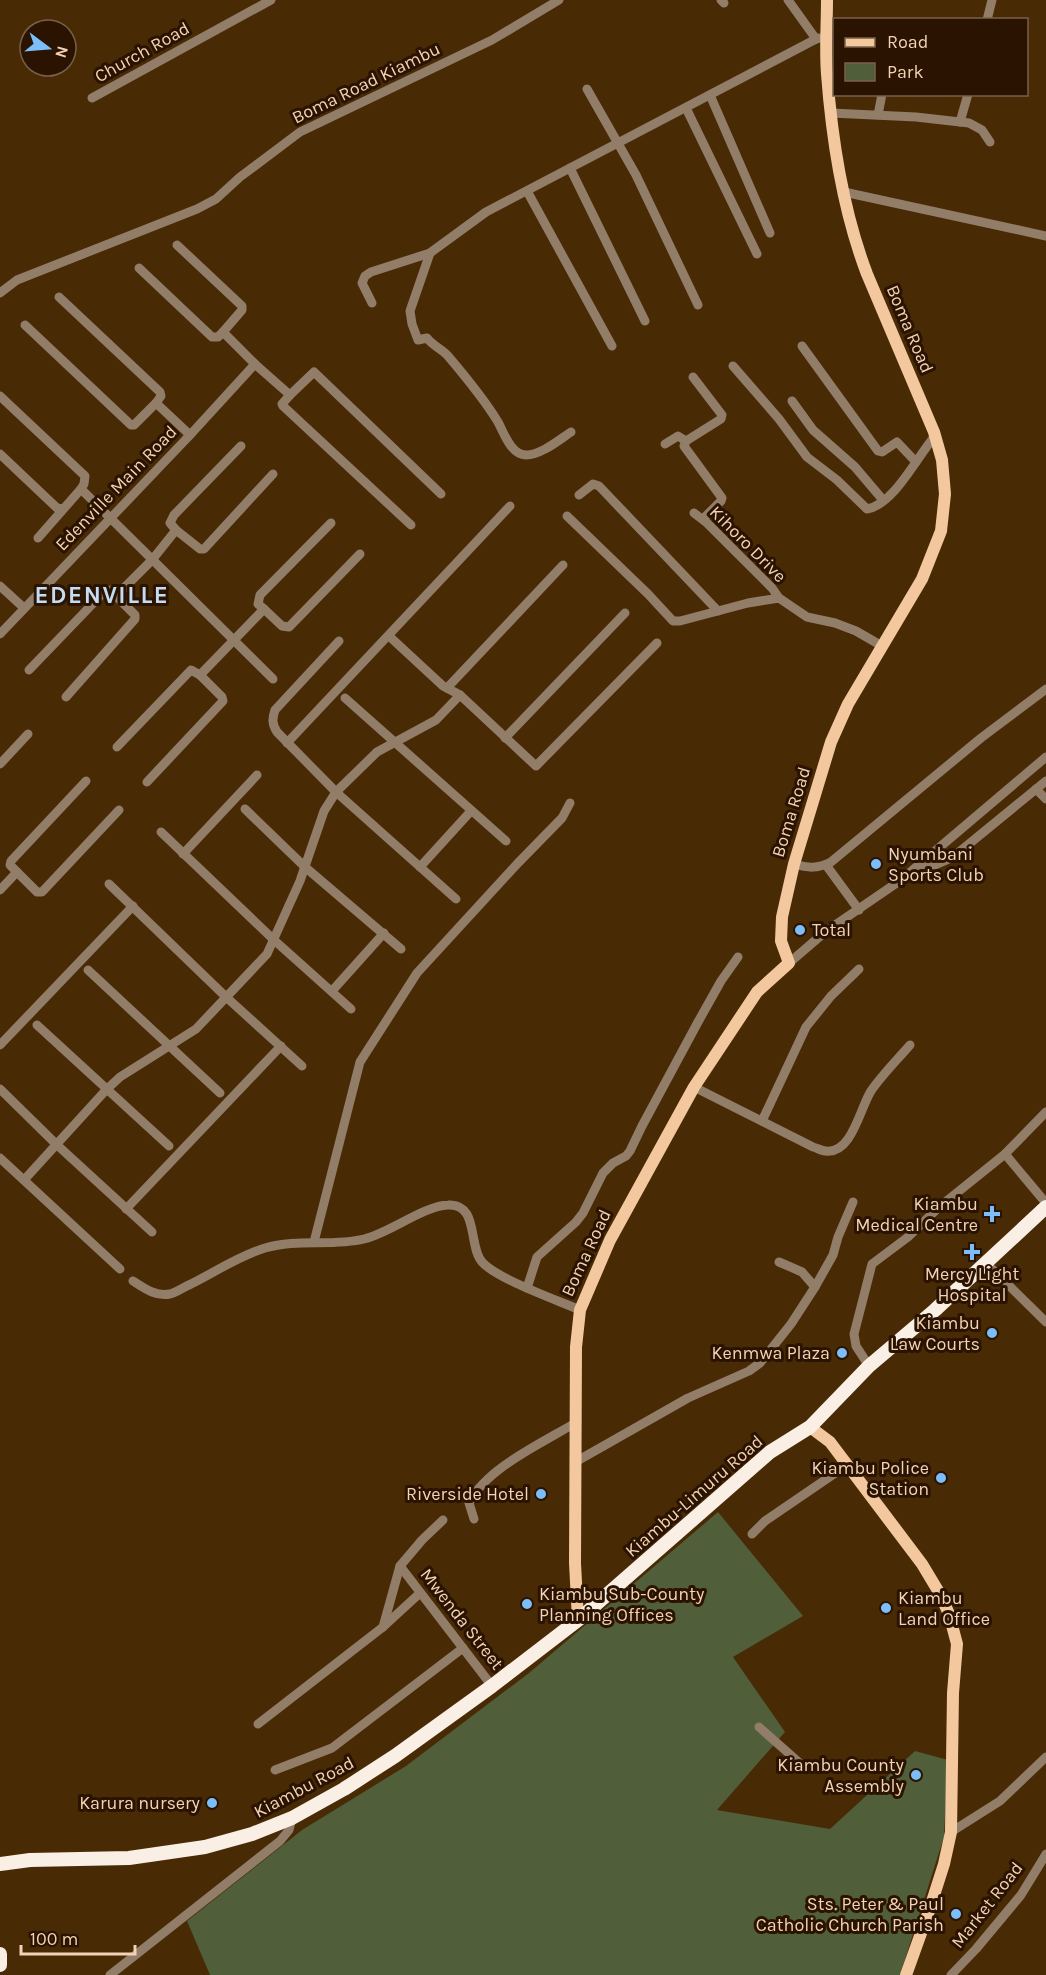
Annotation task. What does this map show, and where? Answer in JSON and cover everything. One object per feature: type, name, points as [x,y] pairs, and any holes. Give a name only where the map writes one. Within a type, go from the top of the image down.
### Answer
[{"type":"highway","name":"Kiambu-Limuru Road","points":[[578,1620],[770,1452],[810,1427],[869,1366],[935,1310],[1046,1205]]},
{"type":"highway","name":"Kiambu Road","points":[[0,1864],[30,1860],[129,1858],[183,1851],[252,1834],[292,1818],[344,1789],[387,1761],[492,1686],[578,1620]]},
{"type":"highway","points":[[0,1954],[0,1965]]},
{"type":"main road","name":"Boma Road","points":[[578,1620],[575,1563],[576,1347],[580,1310],[610,1240],[694,1087],[757,993],[789,963],[780,928],[794,864],[831,742],[848,705],[922,579],[941,531],[945,495],[942,460],[935,436],[857,247],[844,192],[822,39],[827,0]]},
{"type":"main road","points":[[810,1427],[830,1442],[922,1564],[940,1594],[957,1644],[953,1693],[951,1832],[941,1873],[906,1975]]},
{"type":"street","name":"Church Road","points":[[92,98],[271,0]]},
{"type":"street","name":"Boma Road Kiambu","points":[[0,293],[17,280],[197,209],[216,199],[240,177],[300,132],[492,40],[559,0]]},
{"type":"street","points":[[372,303],[362,283],[365,276],[371,272],[430,253],[486,212],[822,39],[788,0]]},
{"type":"street","points":[[988,18],[992,0]]},
{"type":"street","points":[[587,89],[619,143],[698,305]]},
{"type":"street","points":[[710,95],[770,233]]},
{"type":"street","points":[[878,115],[882,96]]},
{"type":"street","points":[[960,122],[967,96]]},
{"type":"street","points":[[686,108],[757,254]]},
{"type":"street","points":[[831,113],[960,122],[978,127],[990,142]]},
{"type":"street","points":[[570,168],[645,321]]},
{"type":"street","points":[[527,191],[612,346]]},
{"type":"street","points":[[844,192],[1046,236]]},
{"type":"street","points":[[139,268],[212,337],[216,338],[242,310],[242,306],[177,245]]},
{"type":"street","points":[[430,253],[410,311],[418,340],[427,338],[446,353],[496,420],[512,448],[520,453],[527,455],[541,451],[571,432]]},
{"type":"street","points":[[25,325],[131,425],[134,425],[156,404],[161,396],[160,392],[59,297]]},
{"type":"street","points":[[223,332],[290,395]]},
{"type":"street","points":[[802,346],[878,451],[882,453],[897,442],[916,462]]},
{"type":"street","name":"Edenville Main Road","points":[[0,634],[255,364]]},
{"type":"street","points":[[734,366],[812,461],[867,508],[873,507],[898,487],[935,436]]},
{"type":"street","points":[[411,525],[283,406],[282,404],[290,395],[314,372],[441,494]]},
{"type":"street","points":[[665,444],[678,435],[686,441],[721,419],[722,416],[693,377]]},
{"type":"street","points":[[0,396],[84,473],[86,480],[81,489],[38,538]]},
{"type":"street","points":[[792,401],[813,430],[855,467],[883,500]]},
{"type":"street","points":[[156,404],[190,435]]},
{"type":"street","name":"Kihoro Drive","points":[[686,441],[685,449],[722,498],[698,516],[772,588],[779,598],[807,617],[835,623],[856,631],[882,646]]},
{"type":"street","points":[[241,446],[171,519],[170,523],[176,530],[200,549],[204,549],[273,474]]},
{"type":"street","points":[[0,454],[57,508],[62,509]]},
{"type":"street","points":[[579,495],[592,484],[599,486],[718,611]]},
{"type":"street","points":[[81,489],[273,679]]},
{"type":"street","points":[[287,743],[510,507]]},
{"type":"street","points":[[567,516],[673,621],[779,598]]},
{"type":"street","points":[[332,523],[260,595],[258,604],[282,626],[289,627],[360,554]]},
{"type":"street","points":[[116,596],[152,560],[176,530]]},
{"type":"street","points":[[447,688],[563,565]]},
{"type":"street","points":[[0,586],[24,608]]},
{"type":"street","points":[[29,670],[105,591],[116,596],[135,615],[135,619],[66,697]]},
{"type":"street","points":[[200,675],[264,609]]},
{"type":"street","points":[[505,738],[626,614]]},
{"type":"street","points":[[389,636],[447,688],[460,695],[536,766],[657,643]]},
{"type":"street","points":[[339,641],[275,710],[272,718],[273,726],[336,792],[456,899]]},
{"type":"street","points":[[117,747],[191,670],[200,675],[222,697],[222,701],[147,782]]},
{"type":"street","points":[[794,864],[810,868],[826,864],[981,738],[1046,689]]},
{"type":"street","points":[[22,1178],[120,1077],[196,1029],[267,954],[305,867],[324,811],[336,792],[377,752],[436,720],[460,695]]},
{"type":"street","points":[[345,699],[506,841]]},
{"type":"street","points":[[0,764],[28,734]]},
{"type":"street","points":[[789,963],[825,932],[902,880],[1045,759]]},
{"type":"street","points":[[183,854],[257,775]]},
{"type":"street","points":[[86,780],[11,861],[10,865],[37,892],[40,894],[119,810]]},
{"type":"street","points":[[902,880],[947,861],[1046,781]]},
{"type":"street","points":[[1008,789],[1019,803]]},
{"type":"street","points":[[1036,789],[1046,799]]},
{"type":"street","points":[[314,1242],[360,1062],[417,973],[562,818],[570,802]]},
{"type":"street","points":[[245,809],[305,867],[401,949]]},
{"type":"street","points":[[420,867],[471,811]]},
{"type":"street","points":[[161,832],[274,940],[351,1009]]},
{"type":"street","points":[[826,864],[859,910]]},
{"type":"street","points":[[0,890],[17,873]]},
{"type":"street","points":[[109,884],[225,996],[302,1066]]},
{"type":"street","points":[[0,1045],[133,906]]},
{"type":"street","points":[[332,991],[384,933]]},
{"type":"street","points":[[527,1287],[537,1257],[576,1222],[603,1173],[630,1151],[698,1022],[721,981],[738,957]]},
{"type":"street","points":[[88,969],[220,1093]]},
{"type":"street","points":[[762,1121],[806,1027],[831,996],[859,969]]},
{"type":"street","points":[[37,1025],[169,1146]]},
{"type":"street","points":[[694,1087],[813,1147],[827,1151],[837,1150],[851,1134],[870,1093],[910,1045]]},
{"type":"street","points":[[126,1209],[281,1046]]},
{"type":"street","points":[[0,1089],[152,1232]]},
{"type":"street","points":[[869,1366],[856,1346],[854,1334],[872,1264],[909,1237],[938,1208],[1005,1154],[1046,1112]]},
{"type":"street","points":[[1005,1154],[1046,1205]]},
{"type":"street","points":[[0,1158],[120,1269]]},
{"type":"street","points":[[577,1461],[688,1398],[749,1371],[766,1355],[791,1324],[815,1287],[833,1256],[838,1237],[853,1202]]},
{"type":"street","points":[[133,1281],[147,1291],[169,1294],[261,1249],[278,1244],[364,1239],[436,1207],[449,1204],[465,1211],[471,1221],[477,1253],[488,1267],[580,1310]]},
{"type":"street","points":[[779,1262],[802,1272],[815,1287]]},
{"type":"street","points":[[985,1262],[1046,1322]]},
{"type":"street","points":[[474,1519],[470,1503],[475,1492],[500,1470],[577,1422]]},
{"type":"street","points":[[752,1534],[765,1521],[847,1465]]},
{"type":"street","name":"Mwenda Street","points":[[443,1521],[422,1540],[400,1566],[492,1686]]},
{"type":"street","points":[[383,1627],[400,1566]]},
{"type":"street","points":[[258,1724],[383,1627],[420,1593]]},
{"type":"street","points":[[275,1770],[332,1748],[463,1648]]},
{"type":"street","points":[[759,1727],[802,1766]]},
{"type":"street","points":[[951,1832],[1000,1801],[1046,1757]]},
{"type":"street","points":[[110,1975],[280,1842],[289,1830],[292,1818]]},
{"type":"street","name":"Market Road","points":[[951,1975],[1021,1895],[1046,1854]]},
{"type":"green space","points":[[718,1512],[803,1616],[733,1657],[785,1732],[717,1810],[830,1829],[915,1751],[948,1760],[944,1837],[900,1975],[210,1975],[187,1921],[302,1830],[406,1766],[529,1673]]},
{"type":"place","name":"Nyumbani Sports Club","points":[[876,864]]},
{"type":"place","name":"Total","points":[[800,930]]},
{"type":"place","name":"Kiambu Medical Centre","points":[[992,1214]]},
{"type":"place","name":"Mercy Light Hospital","points":[[972,1252]]},
{"type":"place","name":"Kiambu Law Courts","points":[[992,1333]]},
{"type":"place","name":"Kenmwa Plaza","points":[[842,1353]]},
{"type":"place","name":"Kiambu Police Station","points":[[941,1478]]},
{"type":"place","name":"Riverside Hotel","points":[[541,1494]]},
{"type":"place","name":"Kiambu Sub-County Planning Offices","points":[[527,1604]]},
{"type":"place","name":"Kiambu Land Office","points":[[886,1608]]},
{"type":"place","name":"Kiambu County Assembly","points":[[916,1775]]},
{"type":"place","name":"Karura nursery","points":[[212,1803]]},
{"type":"place","name":"Sts. Peter & Paul Catholic Church Parish","points":[[956,1914]]},
{"type":"district","name":"EDENVILLE","points":[[102,595]]}]
